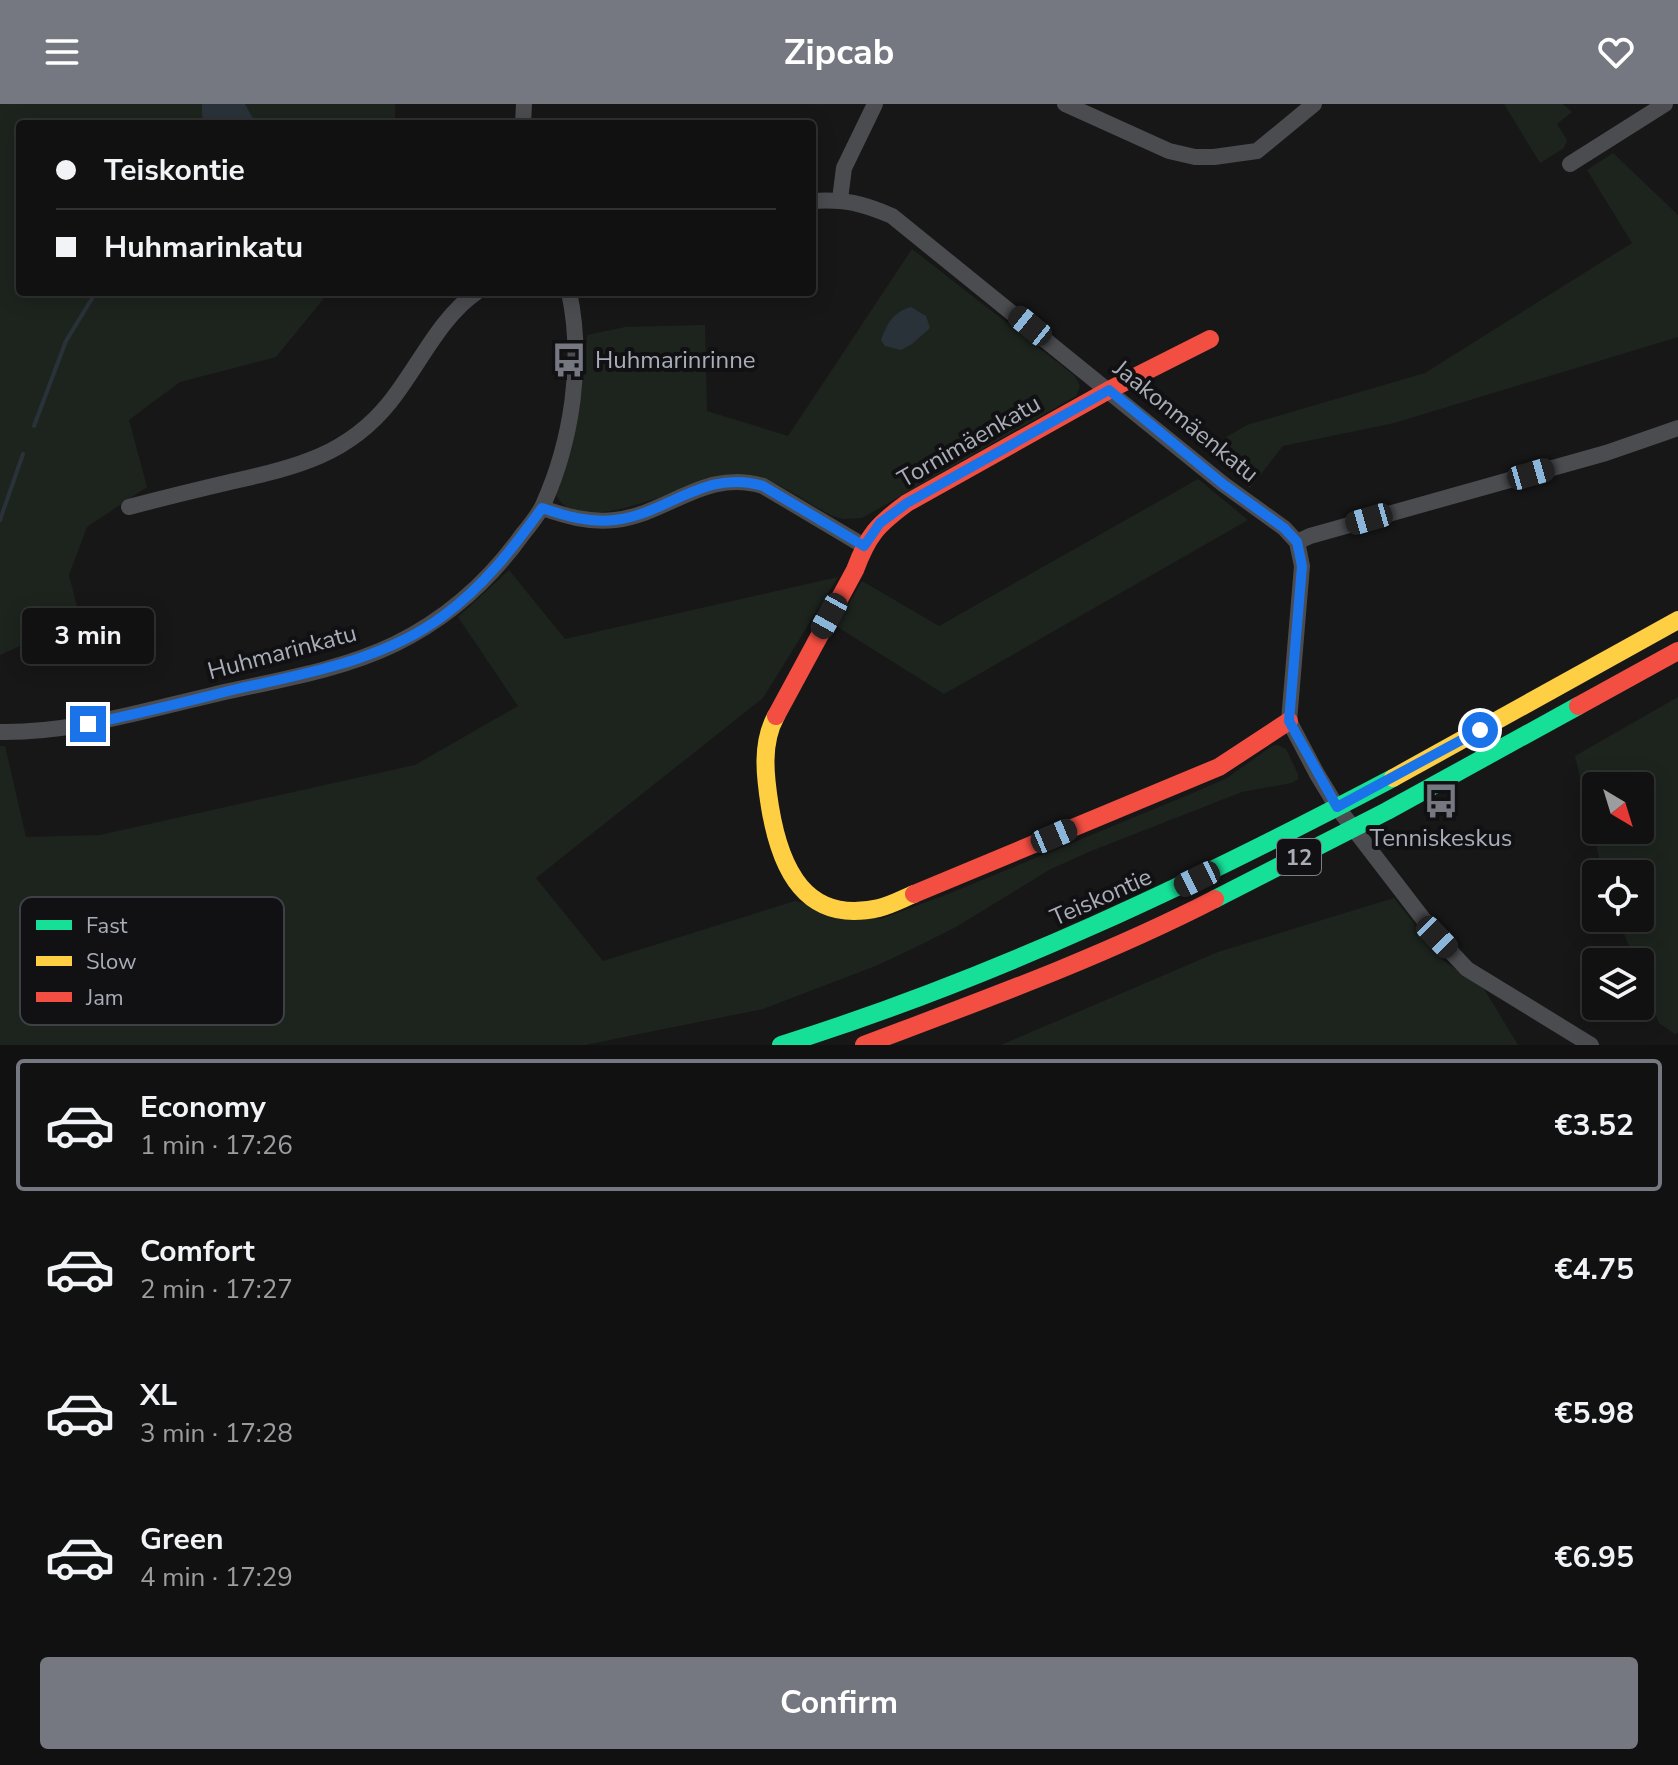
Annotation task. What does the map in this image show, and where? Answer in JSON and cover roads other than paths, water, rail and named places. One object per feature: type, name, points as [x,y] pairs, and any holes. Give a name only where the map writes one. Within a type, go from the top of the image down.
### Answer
[{"type":"main road","name":"Tornimäenkatu","points":[[1210,339],[1109,390],[907,503],[880,523],[864,546],[855,570],[769,728],[766,740],[769,799],[779,850],[789,876],[817,904],[828,909],[853,912],[880,908],[1219,767],[1289,721]]},
{"type":"main road","name":"Teiskontie","points":[[781,1045],[910,1003],[1142,906],[1337,807],[1678,620]]},
{"type":"main road","name":"12","points":[[864,1045],[1129,942],[1354,828],[1678,651]]},
{"type":"street","points":[[840,199],[844,168],[875,104]]},
{"type":"street","points":[[1065,104],[1169,151],[1195,157],[1223,157],[1257,151],[1314,104]]},
{"type":"street","points":[[1570,164],[1665,104]]},
{"type":"street","name":"Jaakonmäenkatu","points":[[816,201],[840,199],[865,204],[892,216],[1223,484],[1284,528],[1297,542]]},
{"type":"street","points":[[129,507],[291,468],[316,460],[346,444],[366,429],[390,402],[452,314],[472,296]]},
{"type":"street","name":"Huhmarinkatu","points":[[0,732],[49,731],[106,720],[329,668],[392,645],[442,617],[506,557],[542,508],[560,455],[575,378],[576,330],[570,296]]},
{"type":"street","points":[[1591,1045],[1467,969],[1437,937],[1337,807],[1289,721],[1302,566],[1297,542],[1606,453],[1678,428]]},
{"type":"street","points":[[542,508],[575,519],[618,520],[707,487],[730,480],[744,480],[763,486],[864,546]]},
{"type":"waterway","points":[[34,426],[66,341],[94,296]]},
{"type":"waterway","points":[[0,520],[23,454]]},
{"type":"place","name":"Huhmarinrinne","points":[[569,360]]},
{"type":"place","name":"Tenniskeskus","points":[[1441,801]]}]
